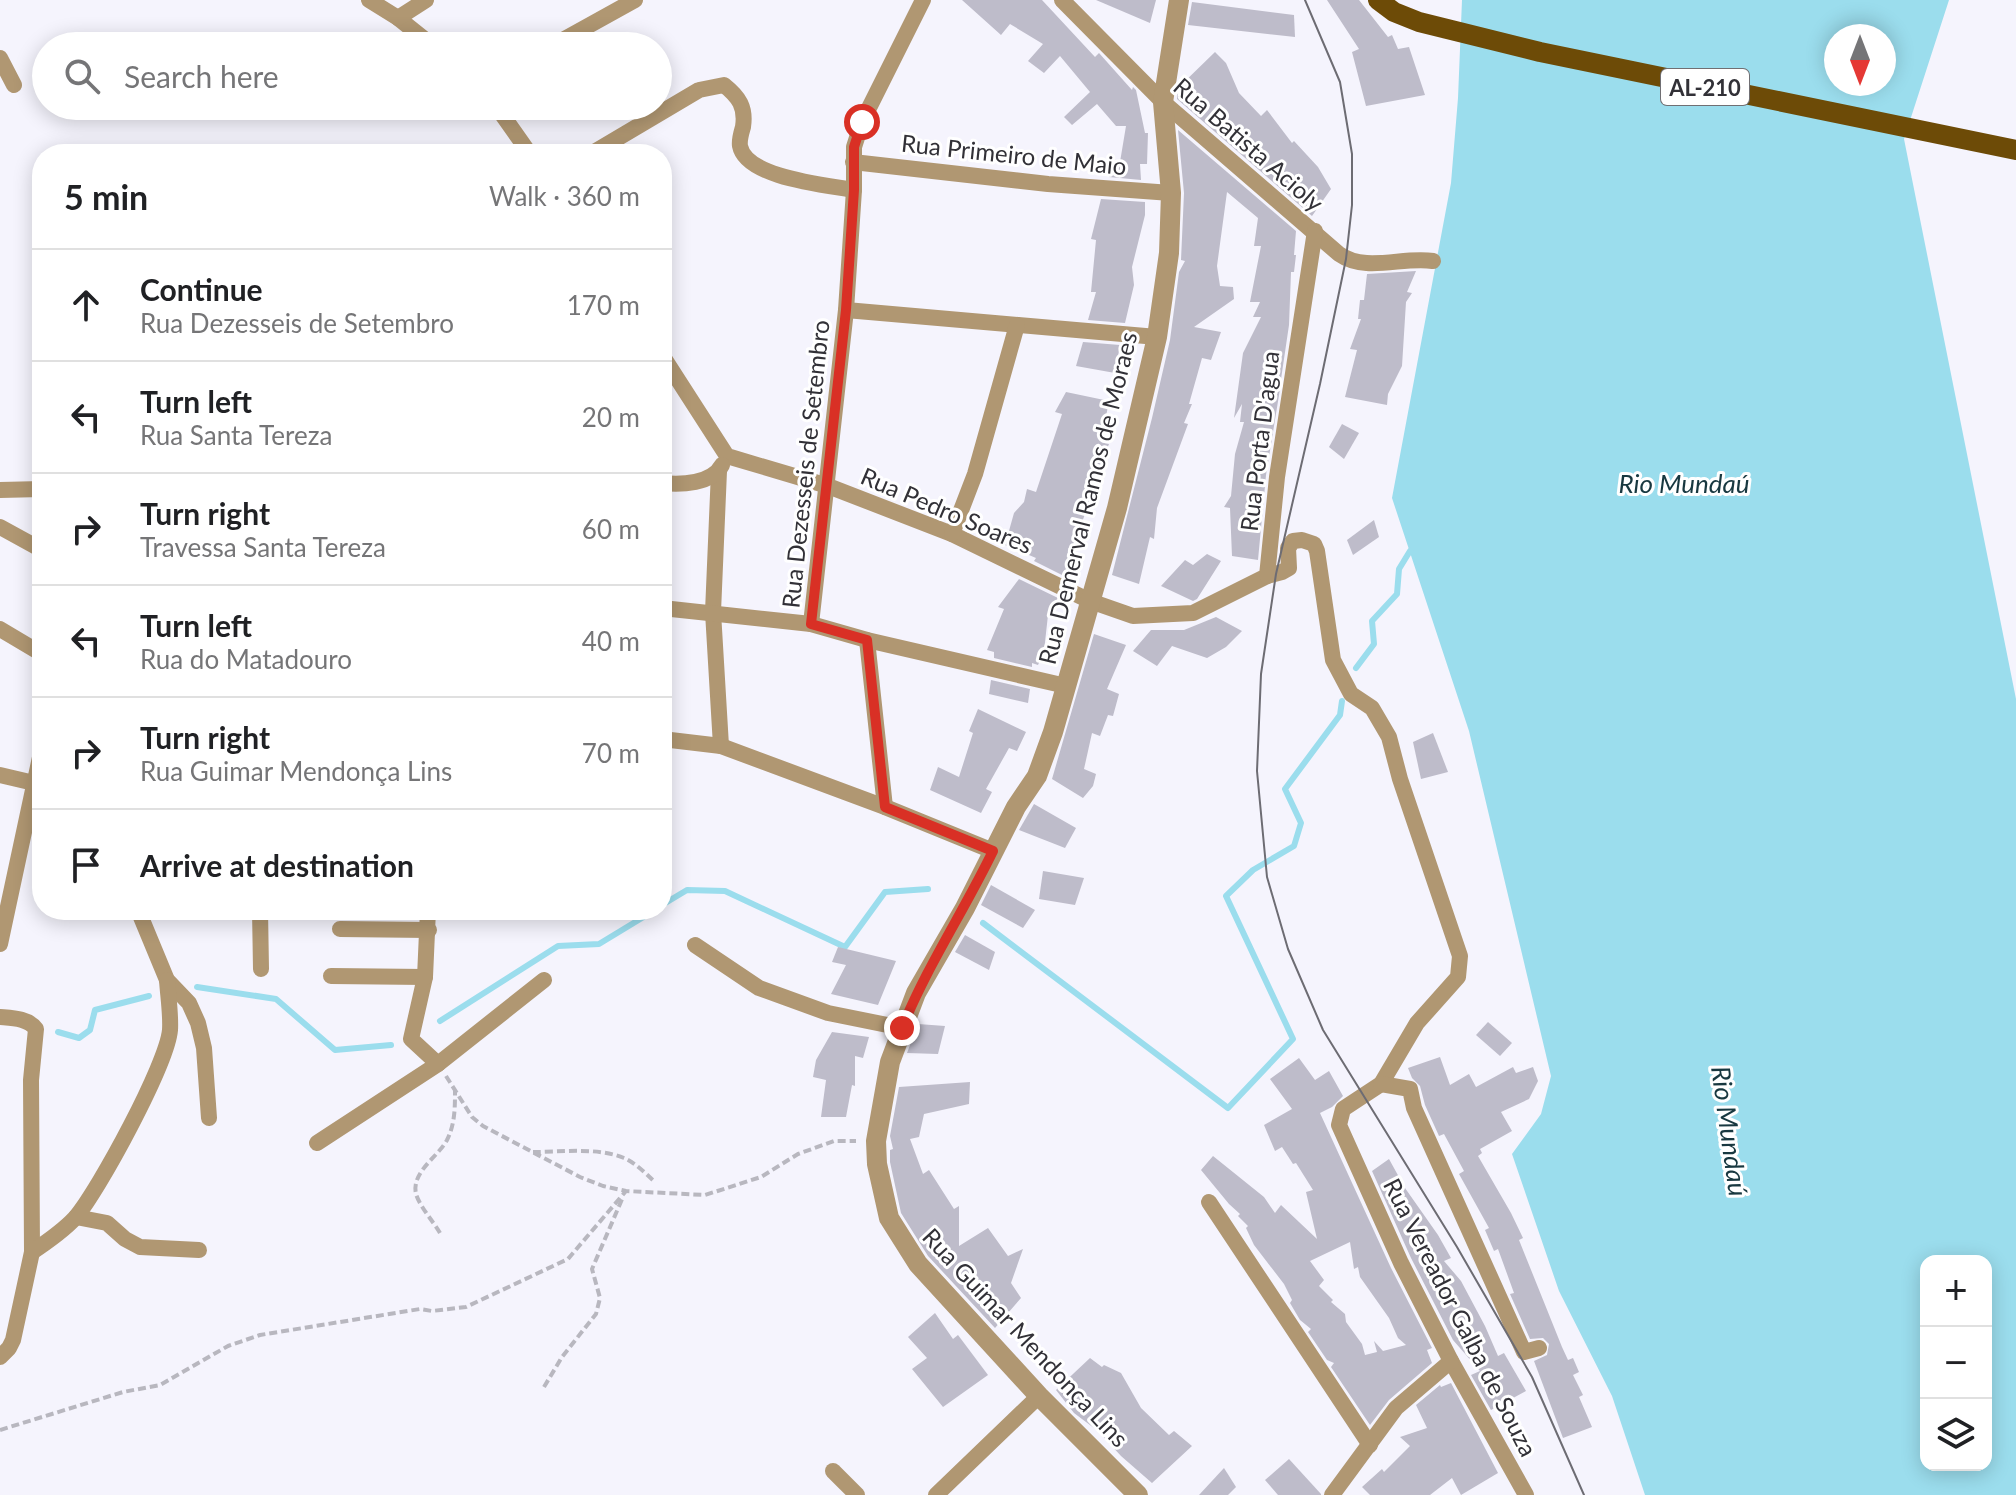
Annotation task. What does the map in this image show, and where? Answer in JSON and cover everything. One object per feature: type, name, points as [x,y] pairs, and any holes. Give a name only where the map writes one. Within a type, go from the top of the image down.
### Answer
[{"type":"main road","name":"AL-210","points":[[1378,0],[1394,12],[1419,22],[1540,52],[2016,150]]},
{"type":"street","points":[[369,0],[416,32]]},
{"type":"street","points":[[398,18],[426,0]]},
{"type":"street","points":[[577,32],[635,0]]},
{"type":"street","name":"Rua Dezesseis de Setembro","points":[[811,624],[846,310],[857,134],[923,0]]},
{"type":"street","name":"Rua Batista Acioly","points":[[1062,0],[1163,102],[1346,259],[1370,263],[1399,263],[1418,258],[1433,261]]},
{"type":"street","name":"Rua Demerval Ramos de Moraes","points":[[993,851],[1037,776],[1053,732],[1117,508],[1157,337],[1169,253],[1171,193],[1163,102],[1179,0]]},
{"type":"street","points":[[0,58],[14,85]]},
{"type":"street","points":[[672,106],[699,90],[724,85],[738,96],[745,115],[740,141],[741,150],[750,161],[767,172],[854,190]]},
{"type":"street","points":[[506,120],[523,144]]},
{"type":"street","points":[[608,144],[648,120]]},
{"type":"street","name":"Rua Primeiro de Maio","points":[[853,162],[1048,184],[1171,193]]},
{"type":"street","name":"Rua Porta D'agua","points":[[1267,576],[1277,477],[1315,231]]},
{"type":"street","name":"Rua Dezesseis de Setembro","points":[[846,310],[1157,337]]},
{"type":"street","points":[[952,534],[975,474],[1017,325]]},
{"type":"street","points":[[672,371],[727,456],[719,471],[713,612],[721,746]]},
{"type":"street","name":"Rua Pedro Soares","points":[[727,456],[828,486],[952,534],[1090,601],[1133,616],[1193,613],[1267,576]]},
{"type":"street","points":[[672,483],[708,478],[719,471]]},
{"type":"street","points":[[0,490],[32,489]]},
{"type":"street","points":[[0,527],[32,545]]},
{"type":"street","points":[[1267,576],[1289,568],[1288,548],[1293,541],[1314,544],[1333,660],[1351,694],[1372,708],[1389,737],[1400,779],[1460,956],[1458,977],[1417,1023],[1381,1084],[1410,1089],[1414,1108],[1524,1352],[1539,1348]]},
{"type":"street","points":[[672,609],[811,624],[1066,686]]},
{"type":"street","points":[[0,629],[32,648]]},
{"type":"street","points":[[867,640],[885,807]]},
{"type":"street","points":[[672,740],[721,746],[993,851]]},
{"type":"street","points":[[0,775],[32,783]]},
{"type":"street","points":[[0,944],[32,792]]},
{"type":"street","name":"Rua Guimar Mendonça Lins","points":[[993,851],[965,908],[922,982],[890,1062],[876,1141],[883,1195],[889,1218],[918,1264],[1134,1494]]},
{"type":"street","points":[[32,1252],[51,1240],[76,1217],[118,1148],[161,1062],[170,1031],[167,980],[142,920]]},
{"type":"street","points":[[260,920],[261,969]]},
{"type":"street","points":[[428,920],[425,977],[411,1039],[438,1064]]},
{"type":"street","points":[[340,929],[429,930]]},
{"type":"street","points":[[695,945],[759,988],[828,1013],[902,1028]]},
{"type":"street","points":[[331,976],[425,977]]},
{"type":"street","points":[[167,980],[189,1003],[198,1023],[204,1048],[209,1118]]},
{"type":"street","points":[[317,1143],[438,1064],[544,980]]},
{"type":"street","points":[[0,1017],[32,1023],[36,1029],[31,1080],[32,1252],[13,1340],[0,1357]]},
{"type":"street","name":"Rua Vereador Galba de Souza","points":[[1381,1084],[1343,1109],[1339,1125],[1401,1263],[1451,1361],[1526,1495]]},
{"type":"street","points":[[1209,1202],[1370,1445]]},
{"type":"street","points":[[76,1217],[107,1223],[140,1247],[199,1250]]},
{"type":"street","points":[[1343,1491],[1396,1408],[1451,1361]]},
{"type":"street","points":[[936,1495],[1039,1396]]},
{"type":"street","points":[[833,1471],[857,1495]]},
{"type":"path","points":[[438,1064],[472,1117],[483,1126],[580,1177],[626,1191],[705,1195],[761,1177],[798,1154],[834,1141],[876,1141]]},
{"type":"path","points":[[440,1233],[416,1195],[416,1185],[424,1169],[446,1142],[455,1117],[455,1088]]},
{"type":"path","points":[[531,1152],[620,1156],[655,1182]]},
{"type":"path","points":[[544,1387],[562,1357],[596,1314],[600,1298],[592,1269],[626,1191]]},
{"type":"path","points":[[0,1430],[123,1392],[160,1385],[228,1346],[260,1335],[420,1309],[432,1311],[466,1307],[568,1259],[626,1191]]},
{"type":"water","name":"Rio Mundaú","points":[[1462,0],[1949,0],[1904,139],[2016,699],[2016,1495],[1645,1495],[1612,1396],[1559,1291],[1512,1154],[1541,1114],[1551,1076],[1469,731],[1392,498],[1451,183]]},
{"type":"building","points":[[962,0],[1042,0],[1095,57],[1099,53],[1132,90],[1133,87],[1136,90],[1145,133],[1148,133],[1147,164],[1140,164],[1141,180],[1109,177],[1112,168],[1119,168],[1126,126],[1116,126],[1097,104],[1072,125],[1064,117],[1090,92],[1060,56],[1044,73],[1028,61],[1043,44],[1010,24],[1001,35]]},
{"type":"building","points":[[1096,0],[1156,0],[1150,23]]},
{"type":"building","points":[[1327,0],[1359,0],[1388,37],[1392,35],[1398,49],[1409,47],[1425,95],[1366,106],[1352,52],[1359,49]]},
{"type":"building","points":[[1192,2],[1294,15],[1295,37],[1188,25]]},
{"type":"building","points":[[1215,52],[1226,63],[1239,93],[1261,116],[1267,110],[1292,143],[1294,141],[1318,167],[1331,189],[1312,216],[1177,99],[1178,88]]},
{"type":"building","points":[[1178,130],[1296,231],[1296,255],[1294,272],[1291,272],[1289,325],[1280,386],[1274,385],[1280,389],[1266,475],[1258,560],[1232,556],[1230,508],[1224,507],[1231,496],[1235,454],[1244,422],[1240,422],[1242,404],[1234,418],[1243,353],[1261,317],[1253,317],[1260,302],[1250,302],[1261,246],[1254,246],[1258,218],[1227,192],[1217,266],[1220,286],[1233,287],[1234,299],[1194,327],[1221,332],[1211,360],[1202,358],[1189,404],[1192,404],[1184,423],[1188,424],[1157,508],[1154,539],[1150,537],[1139,584],[1112,575],[1152,418],[1170,340],[1179,272],[1185,261],[1181,260],[1184,193]]},
{"type":"building","points":[[1101,199],[1145,202],[1145,215],[1132,267],[1134,285],[1125,323],[1088,320],[1096,292],[1091,292],[1096,240],[1091,239]]},
{"type":"building","points":[[1416,271],[1407,292],[1412,293],[1406,302],[1402,366],[1388,394],[1387,405],[1345,397],[1357,350],[1350,349],[1361,319],[1358,319],[1360,300],[1364,300],[1367,274]]},
{"type":"building","points":[[1083,342],[1120,345],[1115,373],[1076,366]]},
{"type":"building","points":[[1066,392],[1109,401],[1101,442],[1109,444],[1101,464],[1092,507],[1088,506],[1076,533],[1066,577],[1034,561],[1036,558],[1005,545],[1014,513],[1024,502],[1027,489],[1036,492],[1062,414],[1055,412]]},
{"type":"building","points":[[1342,424],[1359,433],[1344,459],[1329,447]]},
{"type":"building","points":[[1374,520],[1379,537],[1353,555],[1347,540]]},
{"type":"building","points":[[1207,554],[1221,561],[1197,599],[1193,601],[1161,586],[1185,560],[1193,565]]},
{"type":"building","points":[[1019,579],[1058,598],[1048,615],[1044,651],[1038,665],[1032,663],[1032,667],[994,658],[994,652],[987,650],[1004,609],[998,607]]},
{"type":"building","points":[[1216,617],[1242,631],[1226,647],[1207,658],[1172,646],[1157,666],[1133,651],[1151,630],[1184,630]]},
{"type":"building","points":[[1094,634],[1126,645],[1107,689],[1119,694],[1113,716],[1108,715],[1100,736],[1092,733],[1084,769],[1096,774],[1093,786],[1083,798],[1052,779]]},
{"type":"building","points":[[991,680],[1030,689],[1028,703],[989,694]]},
{"type":"building","points":[[978,709],[1026,732],[1017,751],[1009,748],[986,789],[992,792],[981,813],[930,790],[938,767],[959,777],[973,733],[969,731]]},
{"type":"building","points":[[1433,733],[1448,772],[1421,779],[1413,742]]},
{"type":"building","points":[[1034,804],[1076,828],[1065,848],[1019,830]]},
{"type":"building","points":[[1043,871],[1084,878],[1075,905],[1039,899]]},
{"type":"building","points":[[991,885],[1035,910],[1023,928],[981,905]]},
{"type":"building","points":[[965,935],[995,952],[989,970],[955,952]]},
{"type":"building","points":[[838,947],[896,961],[878,1005],[831,994],[846,965],[832,962]]},
{"type":"building","points":[[1488,1022],[1512,1043],[1500,1056],[1476,1035]]},
{"type":"building","points":[[918,1024],[945,1026],[938,1054],[907,1053]]},
{"type":"building","points":[[832,1032],[869,1037],[863,1058],[855,1056],[855,1086],[852,1085],[846,1117],[821,1117],[826,1080],[813,1077],[816,1060]]},
{"type":"building","points":[[1440,1057],[1450,1085],[1469,1074],[1476,1087],[1513,1067],[1516,1073],[1533,1067],[1538,1081],[1529,1099],[1501,1112],[1512,1131],[1480,1149],[1482,1153],[1478,1156],[1523,1238],[1519,1240],[1562,1347],[1568,1360],[1573,1358],[1579,1372],[1573,1375],[1583,1395],[1579,1397],[1592,1427],[1563,1438],[1534,1361],[1547,1355],[1549,1344],[1543,1338],[1530,1339],[1510,1294],[1514,1293],[1498,1249],[1494,1251],[1485,1230],[1489,1228],[1459,1174],[1464,1171],[1444,1134],[1439,1136],[1420,1086],[1408,1068]]},
{"type":"building","points":[[1299,1058],[1315,1080],[1329,1071],[1343,1096],[1320,1113],[1391,1268],[1432,1348],[1427,1350],[1432,1363],[1389,1400],[1370,1425],[1331,1367],[1334,1363],[1327,1360],[1308,1332],[1311,1329],[1300,1320],[1284,1284],[1254,1245],[1246,1228],[1248,1226],[1201,1170],[1213,1156],[1264,1197],[1275,1213],[1281,1205],[1317,1239],[1306,1192],[1313,1190],[1282,1147],[1275,1151],[1264,1125],[1292,1109],[1270,1079]],"holes":[[[1350,1242],[1354,1269],[1358,1267],[1360,1277],[1389,1318],[1398,1338],[1406,1345],[1383,1351],[1374,1341],[1377,1352],[1365,1355],[1362,1344],[1346,1322],[1345,1314],[1319,1286],[1324,1280],[1310,1261]]]},
{"type":"building","points":[[970,1082],[969,1104],[924,1114],[919,1137],[910,1139],[923,1174],[929,1170],[954,1209],[959,1206],[959,1246],[988,1228],[1008,1256],[1023,1249],[1011,1283],[1021,1298],[995,1328],[928,1256],[901,1213],[890,1162],[890,1150],[893,1149],[890,1136],[899,1087]]},
{"type":"building","points":[[1389,1159],[1451,1258],[1444,1261],[1461,1281],[1498,1356],[1504,1353],[1526,1391],[1491,1410],[1471,1375],[1480,1371],[1453,1340],[1411,1258],[1372,1171]]},
{"type":"building","points":[[935,1313],[953,1339],[958,1335],[988,1375],[943,1407],[912,1369],[927,1358],[908,1337]]},
{"type":"building","points":[[1090,1358],[1102,1367],[1104,1365],[1121,1373],[1141,1408],[1169,1435],[1174,1431],[1192,1446],[1152,1483],[1098,1431],[1074,1413],[1056,1390]]},
{"type":"building","points":[[1451,1383],[1498,1473],[1461,1495],[1452,1478],[1430,1495],[1370,1495],[1362,1487],[1382,1469],[1384,1472],[1410,1446],[1400,1437],[1427,1428],[1416,1405],[1440,1385]]},
{"type":"building","points":[[1289,1459],[1321,1495],[1278,1495],[1265,1480]]},
{"type":"building","points":[[1224,1468],[1236,1487],[1228,1495],[1199,1495]]},
{"type":"waterway","points":[[1356,668],[1374,644],[1372,621],[1397,594],[1399,569],[1410,551]]},
{"type":"waterway","points":[[983,923],[1228,1108],[1293,1039],[1226,896],[1253,870],[1294,846],[1301,823],[1285,789],[1340,715],[1342,701]]},
{"type":"waterway","points":[[672,899],[687,890],[725,891],[845,947],[885,892],[928,889]]},
{"type":"waterway","points":[[440,1021],[558,946],[599,944],[639,920]]},
{"type":"waterway","points":[[197,987],[276,999],[335,1050],[391,1045]]},
{"type":"waterway","points":[[58,1032],[79,1038],[90,1030],[95,1010],[149,996]]},
{"type":"tram line","points":[[1305,0],[1340,82],[1352,154],[1352,205],[1346,259],[1276,574],[1261,674],[1257,771],[1267,877],[1288,949],[1323,1030],[1457,1247],[1532,1377],[1584,1495]]},
{"type":"route","points":[[862,122],[854,147],[846,310],[811,624],[867,640],[885,807],[993,851],[965,908],[916,993],[902,1028]]}]
